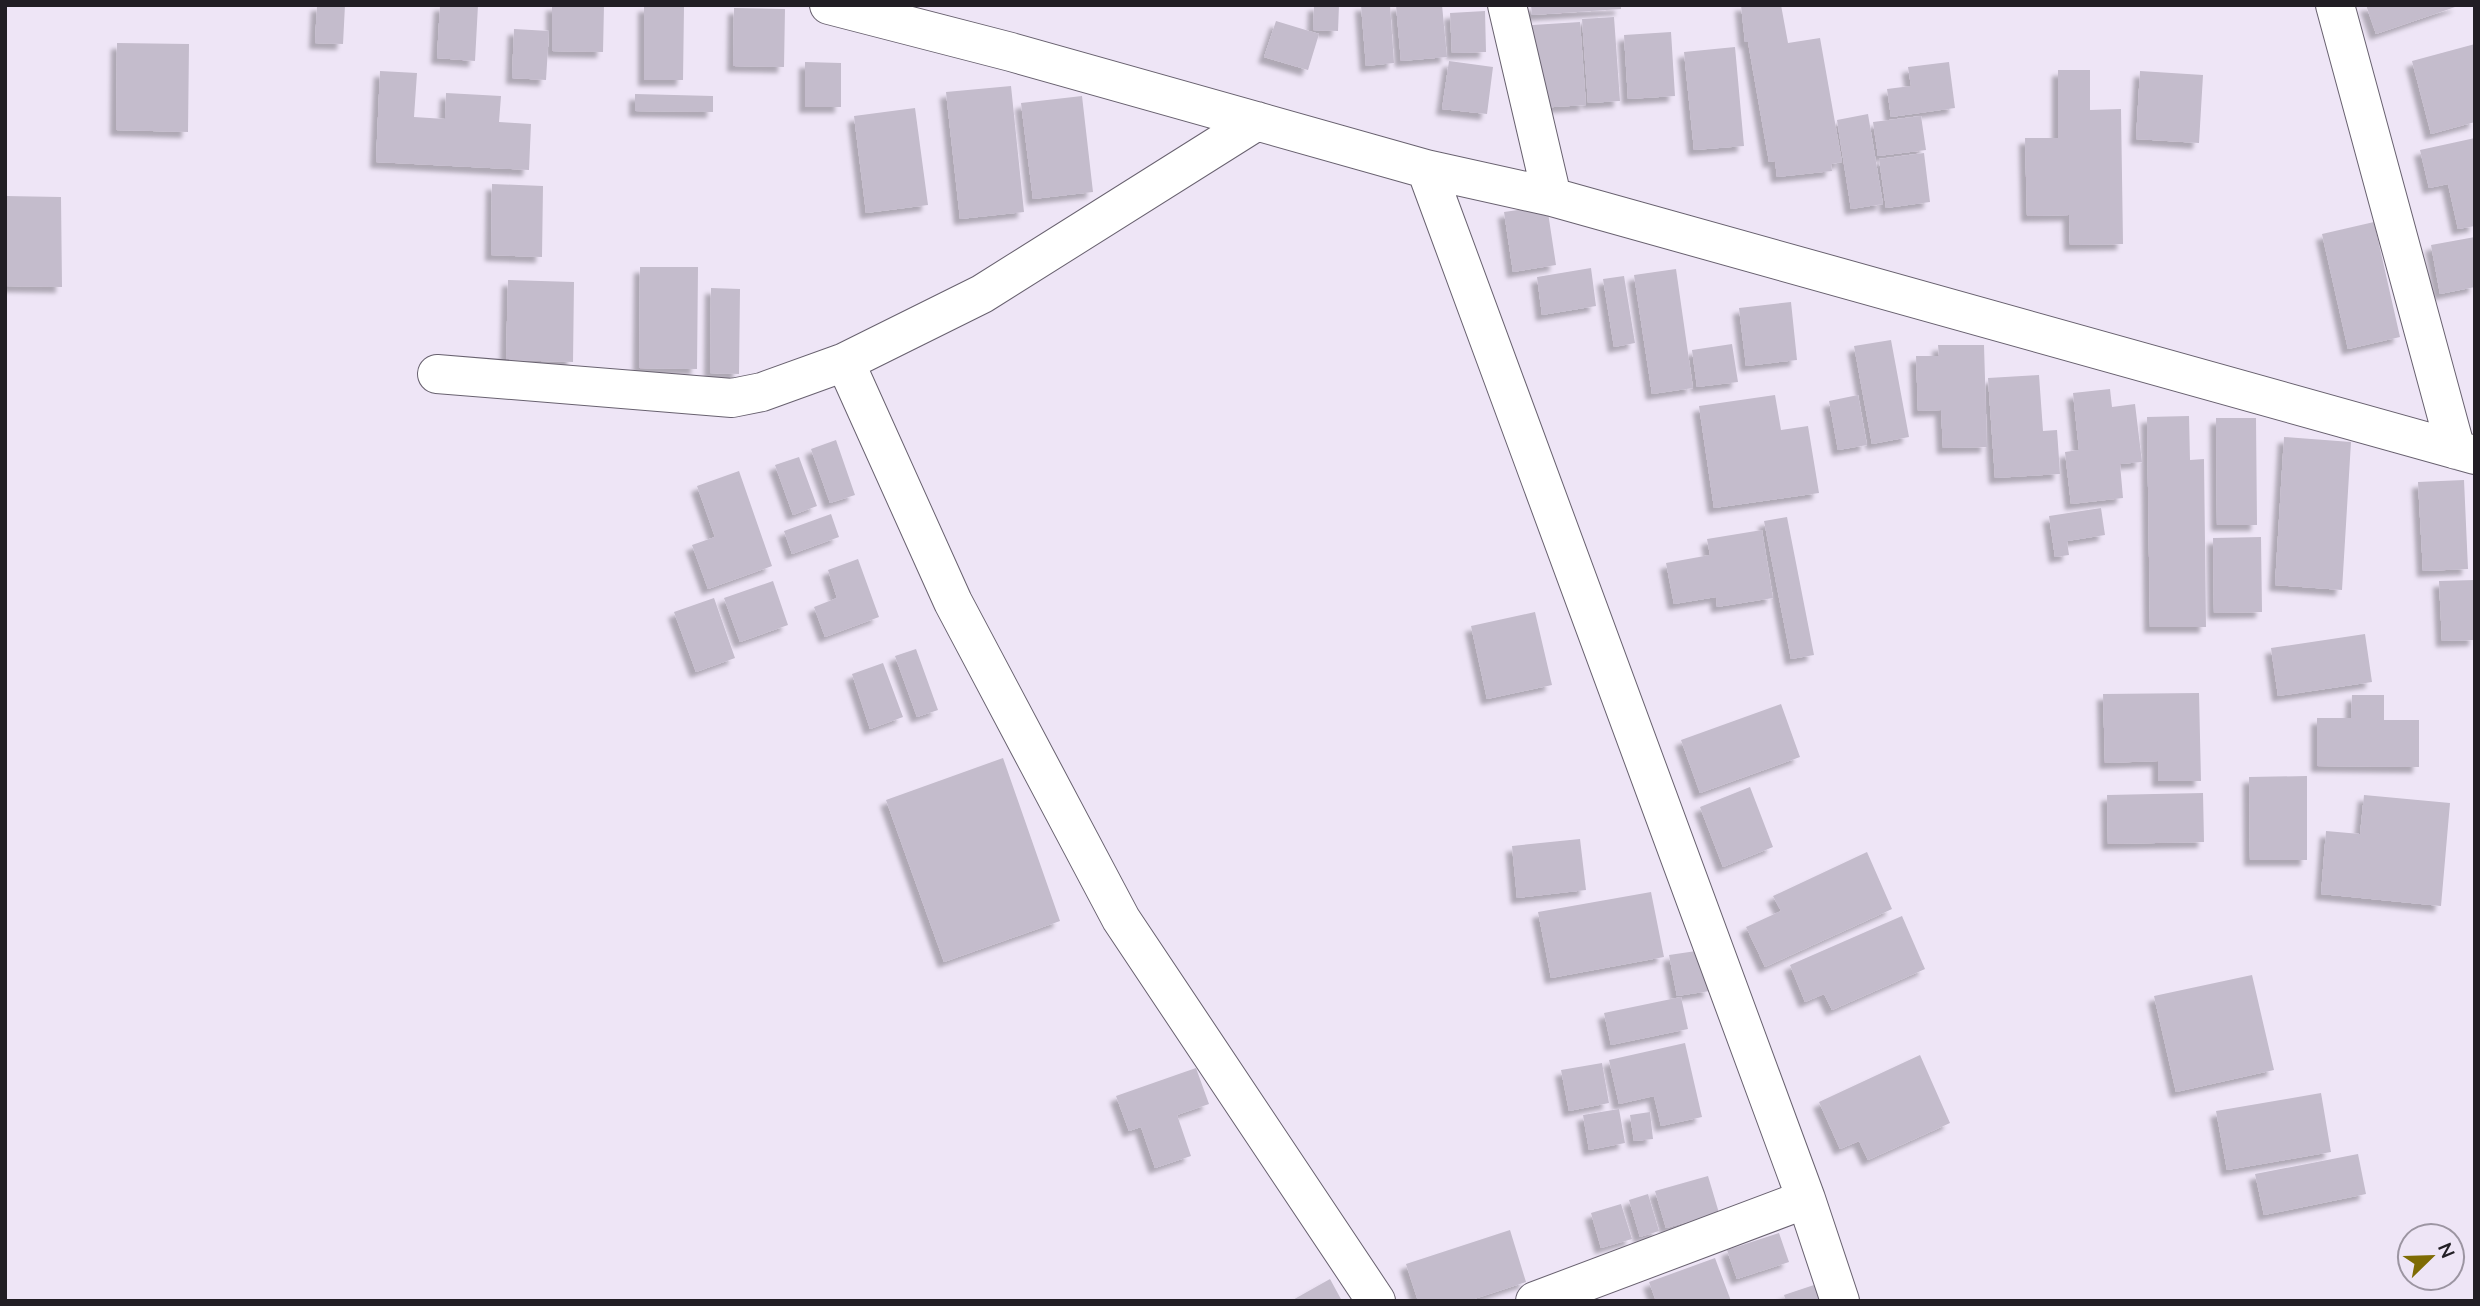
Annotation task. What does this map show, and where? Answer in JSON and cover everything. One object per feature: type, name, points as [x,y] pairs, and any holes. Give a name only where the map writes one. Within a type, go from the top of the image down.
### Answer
[{"type":"street","points":[[828,5],[1011,52],[1426,169],[1552,197],[2466,453]]},
{"type":"street","points":[[1507,5],[1552,197]]},
{"type":"street","points":[[2335,5],[2466,453]]},
{"type":"street","points":[[437,374],[733,398],[762,392],[845,362],[982,294],[1257,121]]},
{"type":"street","points":[[1426,169],[1806,1199],[1840,1301]]},
{"type":"street","points":[[845,362],[953,603],[1121,919],[1376,1301]]},
{"type":"street","points":[[1535,1301],[1806,1199]]},
{"type":"building","points":[[317,5],[345,5],[343,44],[315,43]]},
{"type":"building","points":[[440,5],[478,5],[475,61],[437,58]]},
{"type":"building","points":[[552,5],[604,5],[603,52],[552,51]]},
{"type":"building","points":[[1314,5],[1339,5],[1338,31],[1313,30]]},
{"type":"building","points":[[1361,5],[1390,5],[1394,63],[1366,66]]},
{"type":"building","points":[[1396,5],[1442,5],[1447,57],[1401,61]]},
{"type":"building","points":[[1531,5],[1621,5],[1621,9],[1532,15]]},
{"type":"building","points":[[1741,5],[1781,5],[1788,43],[1820,38],[1842,162],[1831,164],[1832,171],[1777,177],[1775,161],[1769,162],[1748,42],[1745,42]]},
{"type":"building","points":[[2366,5],[2458,5],[2458,6],[2376,34]]},
{"type":"building","points":[[644,6],[684,7],[683,80],[644,80]]},
{"type":"building","points":[[734,8],[785,9],[784,67],[733,66]]},
{"type":"building","points":[[1485,11],[1486,52],[1452,53],[1450,13]]},
{"type":"building","points":[[1614,17],[1620,101],[1588,103],[1582,19]]},
{"type":"building","points":[[1276,21],[1319,34],[1308,70],[1264,57]]},
{"type":"building","points":[[1580,22],[1586,105],[1538,108],[1532,25]]},
{"type":"building","points":[[514,29],[549,31],[546,80],[512,78]]},
{"type":"building","points":[[1671,32],[1675,96],[1628,99],[1624,35]]},
{"type":"building","points":[[117,43],[189,44],[188,132],[116,130]]},
{"type":"building","points":[[2475,44],[2475,122],[2431,134],[2412,61]]},
{"type":"building","points":[[1735,47],[1744,146],[1694,150],[1684,52]]},
{"type":"building","points":[[1449,61],[1493,67],[1487,114],[1442,109]]},
{"type":"building","points":[[805,62],[841,63],[841,107],[805,107]]},
{"type":"building","points":[[1949,62],[1955,108],[1891,117],[1887,89],[1911,86],[1908,67]]},
{"type":"building","points":[[2058,70],[2090,70],[2090,110],[2121,109],[2123,244],[2070,245],[2069,215],[2027,216],[2025,138],[2058,138]]},
{"type":"building","points":[[380,71],[417,73],[414,117],[445,119],[446,93],[501,96],[499,122],[531,124],[529,170],[376,162]]},
{"type":"building","points":[[2140,71],[2203,75],[2199,143],[2136,139]]},
{"type":"building","points":[[1011,86],[1024,212],[960,219],[946,92]]},
{"type":"building","points":[[635,94],[713,96],[713,112],[635,111]]},
{"type":"building","points":[[1082,96],[1093,192],[1033,199],[1021,103]]},
{"type":"building","points":[[915,108],[928,205],[866,213],[854,116]]},
{"type":"building","points":[[1868,114],[1883,204],[1851,209],[1837,120]]},
{"type":"building","points":[[1921,116],[1926,150],[1878,156],[1873,122]]},
{"type":"building","points":[[2475,138],[2475,226],[2458,229],[2448,184],[2429,188],[2420,150]]},
{"type":"building","points":[[1924,153],[1930,202],[1886,208],[1879,159]]},
{"type":"building","points":[[492,184],[543,186],[542,257],[491,255]]},
{"type":"building","points":[[5,196],[61,197],[62,287],[5,286]]},
{"type":"building","points":[[1547,206],[1556,265],[1513,272],[1504,212]]},
{"type":"building","points":[[2374,222],[2400,337],[2348,349],[2322,234]]},
{"type":"building","points":[[2475,237],[2475,287],[2440,294],[2431,245]]},
{"type":"building","points":[[640,267],[698,267],[697,369],[639,368]]},
{"type":"building","points":[[1591,268],[1596,306],[1542,315],[1537,277]]},
{"type":"building","points":[[1676,269],[1693,388],[1652,394],[1634,275]]},
{"type":"building","points":[[1624,276],[1635,343],[1614,347],[1603,279]]},
{"type":"building","points":[[508,280],[574,282],[573,362],[506,360]]},
{"type":"building","points":[[711,288],[740,289],[739,374],[710,373]]},
{"type":"building","points":[[1791,302],[1797,360],[1746,366],[1739,308]]},
{"type":"building","points":[[1891,340],[1909,437],[1872,444],[1854,346]]},
{"type":"building","points":[[1732,344],[1738,382],[1697,387],[1692,350]]},
{"type":"building","points":[[1938,345],[1984,345],[1987,447],[1943,448],[1941,410],[1918,411],[1916,356],[1939,356]]},
{"type":"building","points":[[2039,375],[2043,431],[2057,430],[2060,474],[1995,478],[1988,378]]},
{"type":"building","points":[[2110,389],[2112,407],[2135,404],[2142,462],[2120,464],[2123,498],[2071,504],[2065,452],[2079,450],[2073,393]]},
{"type":"building","points":[[1775,395],[1781,430],[1808,426],[1819,493],[1714,508],[1699,406]]},
{"type":"building","points":[[1858,395],[1867,445],[1838,450],[1829,401]]},
{"type":"building","points":[[2189,416],[2190,460],[2204,459],[2206,627],[2150,627],[2147,417]]},
{"type":"building","points":[[2216,418],[2256,418],[2257,525],[2217,525]]},
{"type":"building","points":[[2284,437],[2351,442],[2342,590],[2275,585]]},
{"type":"building","points":[[836,440],[855,495],[830,503],[811,449]]},
{"type":"building","points":[[799,457],[817,506],[793,515],[775,465]]},
{"type":"building","points":[[739,471],[772,566],[708,589],[692,545],[715,537],[697,486]]},
{"type":"building","points":[[2464,480],[2468,569],[2423,571],[2418,482]]},
{"type":"building","points":[[2101,508],[2105,535],[2067,541],[2069,555],[2055,557],[2049,516]]},
{"type":"building","points":[[831,514],[839,537],[792,554],[784,531]]},
{"type":"building","points":[[1787,517],[1814,655],[1791,659],[1764,521]]},
{"type":"building","points":[[1762,530],[1773,598],[1717,607],[1716,597],[1674,604],[1666,563],[1710,555],[1707,539]]},
{"type":"building","points":[[2261,537],[2262,612],[2214,613],[2213,538]]},
{"type":"building","points":[[858,559],[879,617],[825,637],[814,607],[837,598],[828,570]]},
{"type":"building","points":[[2475,580],[2475,640],[2442,641],[2439,581]]},
{"type":"building","points":[[773,581],[788,625],[740,642],[724,598]]},
{"type":"building","points":[[714,598],[735,658],[696,672],[674,612]]},
{"type":"building","points":[[1535,612],[1552,685],[1487,699],[1471,626]]},
{"type":"building","points":[[2365,634],[2372,682],[2278,696],[2271,648]]},
{"type":"building","points":[[916,649],[938,710],[917,717],[895,656]]},
{"type":"building","points":[[883,663],[903,717],[870,729],[852,674]]},
{"type":"building","points":[[2199,693],[2201,781],[2158,781],[2158,761],[2105,763],[2103,694]]},
{"type":"building","points":[[2352,695],[2384,695],[2384,720],[2419,720],[2419,767],[2317,766],[2317,718],[2351,718]]},
{"type":"building","points":[[1781,704],[1800,757],[1700,793],[1681,740]]},
{"type":"building","points":[[1003,758],[1060,921],[944,962],[886,800]]},
{"type":"building","points":[[2307,776],[2307,860],[2250,860],[2249,777]]},
{"type":"building","points":[[1750,787],[1773,847],[1723,867],[1700,807]]},
{"type":"building","points":[[2203,793],[2204,842],[2108,844],[2107,795]]},
{"type":"building","points":[[2364,795],[2450,803],[2441,906],[2321,894],[2326,831],[2360,834]]},
{"type":"building","points":[[1580,839],[1586,890],[1517,898],[1512,846]]},
{"type":"building","points":[[1867,852],[1892,909],[1765,967],[1746,927],[1781,911],[1773,896]]},
{"type":"building","points":[[1651,892],[1664,957],[1551,978],[1538,912]]},
{"type":"building","points":[[1902,916],[1925,969],[1832,1010],[1824,994],[1805,1002],[1790,965]]},
{"type":"building","points":[[1703,950],[1710,991],[1677,996],[1669,955]]},
{"type":"building","points":[[2252,975],[2274,1070],[2176,1092],[2154,996]]},
{"type":"building","points":[[1681,997],[1688,1029],[1611,1045],[1604,1013]]},
{"type":"building","points":[[1685,1043],[1702,1117],[1661,1126],[1654,1096],[1619,1104],[1609,1060]]},
{"type":"building","points":[[1920,1055],[1950,1123],[1868,1160],[1859,1141],[1840,1149],[1819,1102]]},
{"type":"building","points":[[1602,1063],[1609,1103],[1569,1111],[1561,1070]]},
{"type":"building","points":[[1196,1068],[1209,1104],[1177,1115],[1191,1156],[1155,1168],[1141,1127],[1129,1131],[1116,1096]]},
{"type":"building","points":[[2321,1093],[2331,1152],[2227,1170],[2216,1111]]},
{"type":"building","points":[[1619,1109],[1625,1143],[1589,1150],[1583,1115]]},
{"type":"building","points":[[1650,1112],[1653,1139],[1634,1141],[1630,1115]]},
{"type":"building","points":[[2358,1154],[2366,1194],[2264,1215],[2255,1174]]},
{"type":"building","points":[[1708,1176],[1719,1213],[1666,1228],[1655,1191]]},
{"type":"building","points":[[1648,1194],[1659,1231],[1640,1237],[1629,1200]]},
{"type":"building","points":[[1621,1204],[1632,1239],[1601,1248],[1591,1213]]},
{"type":"building","points":[[1510,1230],[1526,1282],[1468,1301],[1418,1301],[1406,1264]]},
{"type":"building","points":[[1779,1233],[1789,1262],[1737,1279],[1727,1250]]},
{"type":"building","points":[[1715,1258],[1731,1301],[1656,1301],[1649,1282]]},
{"type":"building","points":[[1330,1279],[1342,1301],[1291,1301]]},
{"type":"building","points":[[1817,1284],[1822,1301],[1786,1301],[1784,1295]]}]
